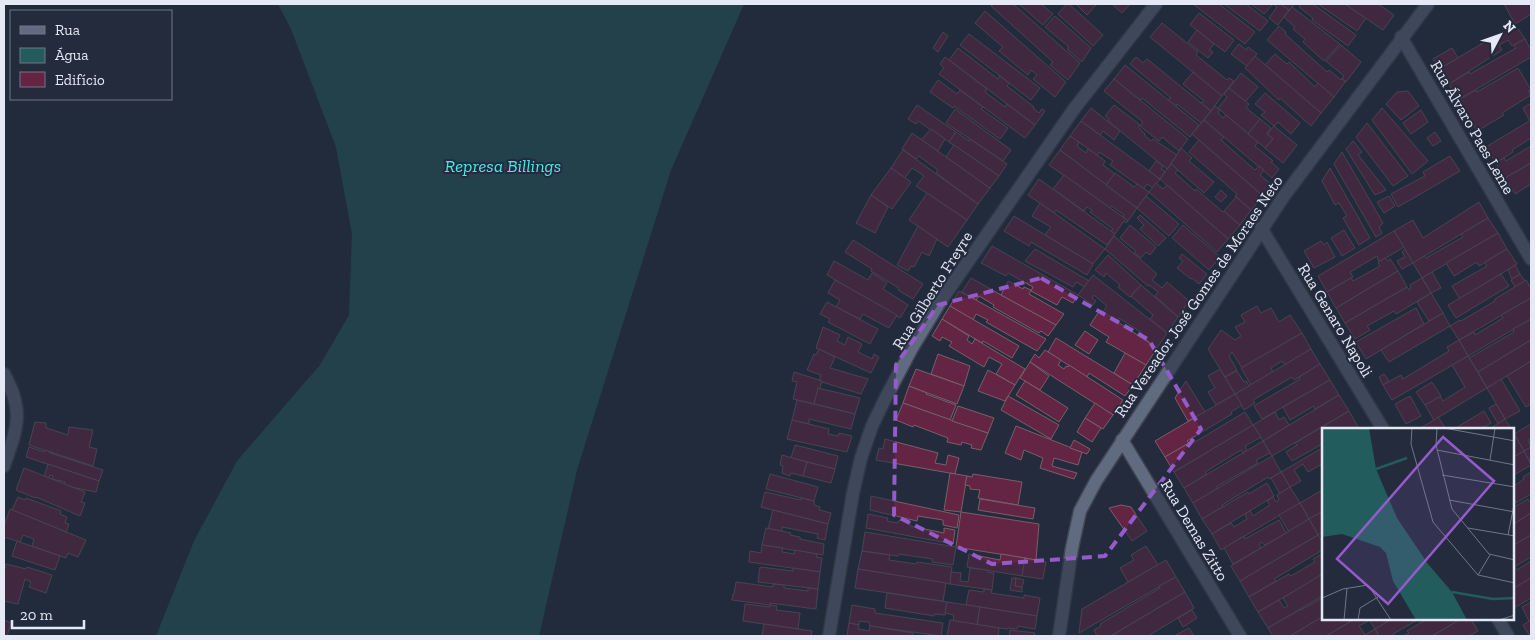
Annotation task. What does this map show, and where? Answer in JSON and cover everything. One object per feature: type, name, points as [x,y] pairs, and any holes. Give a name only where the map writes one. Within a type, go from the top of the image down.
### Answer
[{"type":"street","name":"Rua Gilberto Freyre","points":[[829,636],[853,493],[861,458],[872,426],[885,399],[916,341],[951,286],[1074,109],[1156,4]]},
{"type":"street","name":"Rua Vereador José Gomes de Moraes Neto","points":[[1059,636],[1072,548],[1080,511],[1096,481],[1261,228],[1428,4]]},
{"type":"street","name":"Rua Álvaro Paes Leme","points":[[1402,38],[1531,259]]},
{"type":"street","name":"Rua Genaro Napoli","points":[[1261,228],[1382,428]]},
{"type":"street","points":[[4,374],[18,411],[16,431],[4,466]]},
{"type":"street","name":"Rua Demas Zitto","points":[[1122,440],[1240,636]]},
{"type":"street","points":[[1499,620],[1508,636]]},
{"type":"highlighted area","points":[[1041,278],[1149,340],[1201,429],[1105,556],[992,564],[894,515],[896,365],[938,305]]},
{"type":"water","name":"Represa Billings","points":[[278,4],[744,4],[671,170],[577,470],[539,636],[156,636],[194,541],[237,461],[320,365],[349,315],[352,234],[336,147],[291,29]]},
{"type":"building","points":[[994,4],[1013,4],[1080,63],[1068,80],[1050,65],[1053,62],[991,6]]},
{"type":"building","points":[[1019,4],[1041,4],[1053,14],[1043,25]]},
{"type":"building","points":[[1067,4],[1103,35],[1093,46],[1058,14]]},
{"type":"building","points":[[1076,4],[1095,4],[1096,5],[1087,15]]},
{"type":"building","points":[[1112,4],[1130,4],[1122,13]]},
{"type":"building","points":[[1193,4],[1219,4],[1255,32],[1245,44]]},
{"type":"building","points":[[1224,4],[1246,4],[1268,21],[1260,31]]},
{"type":"building","points":[[1251,4],[1273,4],[1264,14]]},
{"type":"building","points":[[1273,4],[1281,4],[1289,10],[1278,25],[1269,18],[1277,7]]},
{"type":"building","points":[[1281,4],[1295,4],[1289,10]]},
{"type":"building","points":[[1302,4],[1313,4],[1356,35],[1348,46],[1312,20],[1313,18],[1299,7]]},
{"type":"building","points":[[1318,4],[1345,4],[1366,18],[1357,31]]},
{"type":"building","points":[[1345,4],[1378,4],[1394,15],[1383,30]]},
{"type":"building","points":[[1504,4],[1531,4],[1531,14],[1515,24]]},
{"type":"building","points":[[1292,7],[1340,44],[1324,61],[1303,42],[1305,39],[1293,29],[1295,27],[1284,17]]},
{"type":"building","points":[[985,11],[1066,82],[1055,97],[1033,79],[1037,75],[1031,70],[1028,75],[999,51],[1003,47],[975,23]]},
{"type":"building","points":[[1199,13],[1234,40],[1225,52],[1190,25]]},
{"type":"building","points":[[1055,16],[1091,48],[1082,62],[1068,50],[1068,46],[1045,27]]},
{"type":"building","points":[[1162,23],[1198,52],[1196,55],[1227,80],[1229,78],[1234,81],[1222,96],[1150,37]]},
{"type":"building","points":[[1515,24],[1525,39],[1512,46],[1508,40],[1499,45],[1502,50],[1449,84],[1439,69]]},
{"type":"building","points":[[1279,26],[1286,32],[1285,34],[1327,72],[1329,70],[1341,80],[1342,78],[1345,82],[1334,97],[1267,40]]},
{"type":"building","points":[[1197,30],[1214,44],[1209,50],[1213,52],[1208,58],[1188,42]]},
{"type":"building","points":[[943,32],[948,36],[938,52],[933,48]]},
{"type":"building","points":[[969,34],[1040,88],[1031,100],[960,45]]},
{"type":"building","points":[[1525,39],[1531,50],[1531,57],[1458,100],[1449,84],[1516,48],[1514,45]]},
{"type":"building","points":[[1239,44],[1246,50],[1248,47],[1257,54],[1247,66],[1231,54]]},
{"type":"building","points":[[1341,45],[1361,62],[1346,82],[1342,78],[1344,76],[1326,61]]},
{"type":"building","points":[[958,48],[998,79],[1000,76],[1009,83],[1007,86],[1039,113],[1042,109],[1045,111],[1035,125],[949,60]]},
{"type":"building","points":[[1452,48],[1458,58],[1439,69],[1433,59]]},
{"type":"building","points":[[1275,54],[1287,64],[1289,62],[1315,87],[1318,83],[1334,97],[1321,113],[1265,65]]},
{"type":"building","points":[[1255,56],[1321,113],[1311,126],[1280,98],[1279,100],[1245,68]]},
{"type":"building","points":[[945,57],[987,89],[985,92],[1005,107],[1007,104],[1035,125],[1025,138],[939,74],[944,68],[940,64]]},
{"type":"building","points":[[1136,57],[1143,63],[1147,59],[1211,111],[1201,123],[1177,104],[1176,106],[1168,100],[1171,98],[1130,64]]},
{"type":"building","points":[[1125,65],[1199,125],[1190,137],[1142,98],[1140,100],[1114,79]]},
{"type":"building","points":[[1518,68],[1531,90],[1528,91],[1531,95],[1502,113],[1504,115],[1477,131],[1458,100],[1476,90],[1477,92]]},
{"type":"building","points":[[1193,72],[1222,96],[1211,111],[1201,103],[1204,101],[1183,84]]},
{"type":"building","points":[[1241,73],[1258,87],[1245,102],[1229,88]]},
{"type":"building","points":[[1114,79],[1188,139],[1179,151],[1162,137],[1159,141],[1140,126],[1143,122],[1104,91]]},
{"type":"building","points":[[938,80],[957,94],[960,90],[983,107],[981,109],[1008,128],[1000,139],[954,106],[953,108],[930,92]]},
{"type":"building","points":[[1229,88],[1249,104],[1246,108],[1260,119],[1248,134],[1218,108],[1227,97],[1224,94]]},
{"type":"building","points":[[1408,91],[1419,106],[1401,120],[1386,104],[1397,92]]},
{"type":"building","points":[[1265,93],[1300,123],[1291,134],[1278,122],[1274,126],[1261,115],[1265,112],[1255,104]]},
{"type":"building","points":[[1531,103],[1531,120],[1530,121],[1523,108]]},
{"type":"building","points":[[917,105],[956,132],[949,142],[918,121],[916,124],[908,119]]},
{"type":"building","points":[[1114,105],[1140,125],[1138,127],[1151,141],[1153,139],[1177,155],[1167,169],[1108,121],[1109,119],[1105,116]]},
{"type":"building","points":[[1215,106],[1220,110],[1218,113],[1223,118],[1226,115],[1258,142],[1255,146],[1273,161],[1271,162],[1279,169],[1272,178],[1204,120]]},
{"type":"building","points":[[1091,108],[1120,131],[1114,140],[1103,131],[1100,135],[1081,121]]},
{"type":"building","points":[[1382,108],[1428,161],[1412,174],[1372,120]]},
{"type":"building","points":[[955,109],[1011,150],[1003,161],[946,123]]},
{"type":"building","points":[[1421,110],[1428,122],[1411,134],[1403,123]]},
{"type":"building","points":[[1260,119],[1271,128],[1267,134],[1273,139],[1265,148],[1248,134]]},
{"type":"building","points":[[1204,120],[1224,137],[1221,140],[1255,170],[1259,166],[1264,170],[1260,175],[1272,185],[1263,196],[1192,134]]},
{"type":"building","points":[[1531,120],[1531,138],[1496,163],[1486,147]]},
{"type":"building","points":[[1081,121],[1160,179],[1153,188],[1147,184],[1144,189],[1110,165],[1113,161],[1099,152],[1097,155],[1070,136]]},
{"type":"building","points":[[1367,123],[1408,176],[1393,186],[1356,137]]},
{"type":"building","points":[[1274,126],[1297,145],[1283,163],[1265,148],[1273,139],[1267,134]]},
{"type":"building","points":[[931,129],[945,139],[938,151],[921,140]]},
{"type":"building","points":[[956,132],[969,141],[970,139],[1007,164],[999,176],[949,142]]},
{"type":"building","points":[[1435,132],[1441,141],[1433,146],[1427,138]]},
{"type":"building","points":[[912,133],[990,188],[978,204],[936,173],[938,170],[919,156],[916,159],[902,149]]},
{"type":"building","points":[[1070,136],[1079,142],[1077,146],[1086,153],[1088,149],[1105,161],[1103,165],[1115,174],[1106,185],[1060,150]]},
{"type":"building","points":[[1199,140],[1263,196],[1251,210],[1235,196],[1237,194],[1189,152]]},
{"type":"building","points":[[1353,141],[1362,152],[1358,155],[1386,190],[1375,195],[1346,149]]},
{"type":"building","points":[[954,145],[999,176],[990,188],[946,157]]},
{"type":"building","points":[[1531,146],[1531,163],[1505,178],[1496,163],[1504,158],[1506,161]]},
{"type":"building","points":[[1181,148],[1192,158],[1189,161],[1214,182],[1204,193],[1171,164]]},
{"type":"building","points":[[903,150],[978,204],[967,220],[916,186],[924,176],[912,168],[905,178],[891,168]]},
{"type":"building","points":[[1060,150],[1137,208],[1128,221],[1123,217],[1124,215],[1112,206],[1110,208],[1049,165]]},
{"type":"building","points":[[1342,152],[1383,223],[1379,227],[1382,233],[1376,237],[1334,164]]},
{"type":"building","points":[[1450,156],[1460,171],[1398,207],[1391,194],[1425,176],[1423,172]]},
{"type":"building","points":[[1156,161],[1163,166],[1161,169],[1165,171],[1160,179],[1149,171]]},
{"type":"building","points":[[1531,163],[1531,184],[1515,194],[1505,178]]},
{"type":"building","points":[[1171,164],[1178,170],[1175,173],[1195,191],[1196,189],[1240,225],[1228,239],[1160,179]]},
{"type":"building","points":[[891,168],[911,182],[892,209],[871,195]]},
{"type":"building","points":[[1330,168],[1370,238],[1359,245],[1343,218],[1347,216],[1339,203],[1335,205],[1322,181]]},
{"type":"building","points":[[1115,173],[1134,187],[1137,184],[1149,192],[1137,208],[1106,185]]},
{"type":"building","points":[[1064,175],[1128,221],[1126,223],[1124,221],[1115,234],[1111,231],[1113,229],[1090,212],[1092,210],[1087,207],[1084,211],[1053,189]]},
{"type":"building","points":[[1039,179],[1115,234],[1107,245],[1056,210],[1054,213],[1028,195]]},
{"type":"building","points":[[1156,183],[1163,189],[1167,185],[1228,239],[1217,252],[1149,192]]},
{"type":"building","points":[[1221,190],[1227,196],[1221,202],[1215,197]]},
{"type":"building","points":[[927,193],[967,220],[948,247],[909,220]]},
{"type":"building","points":[[871,195],[888,207],[875,233],[856,223]]},
{"type":"building","points":[[1146,196],[1179,224],[1169,236],[1137,208]]},
{"type":"building","points":[[1389,196],[1395,206],[1384,213],[1377,202]]},
{"type":"building","points":[[1236,197],[1251,210],[1240,225],[1224,211]]},
{"type":"building","points":[[1479,202],[1488,218],[1413,263],[1394,231],[1413,220],[1423,238]]},
{"type":"building","points":[[1040,203],[1105,249],[1093,264],[1045,235],[1051,227],[1032,216]]},
{"type":"building","points":[[1140,215],[1166,238],[1158,246],[1140,229],[1144,225],[1137,218]]},
{"type":"building","points":[[1014,216],[1093,264],[1087,275],[1031,242],[1029,246],[1004,231]]},
{"type":"building","points":[[1488,218],[1498,233],[1422,278],[1413,263],[1424,256],[1426,258],[1463,237],[1461,234]]},
{"type":"building","points":[[1130,225],[1156,247],[1150,255],[1146,252],[1141,258],[1134,253],[1136,251],[1120,238]]},
{"type":"building","points":[[1183,225],[1220,257],[1209,270],[1172,238]]},
{"type":"building","points":[[918,226],[937,239],[929,256],[922,252],[914,267],[911,266],[908,271],[897,265]]},
{"type":"building","points":[[1344,230],[1355,248],[1342,256],[1331,238]]},
{"type":"building","points":[[1394,231],[1404,247],[1379,262],[1377,256],[1350,272],[1353,277],[1327,292],[1318,276]]},
{"type":"building","points":[[1498,233],[1507,249],[1479,266],[1477,262],[1454,276],[1446,263]]},
{"type":"building","points":[[1114,236],[1157,274],[1152,280],[1162,288],[1167,282],[1189,301],[1178,317],[1155,296],[1158,292],[1148,286],[1105,249]]},
{"type":"building","points":[[853,240],[923,284],[913,299],[845,252]]},
{"type":"building","points":[[1321,241],[1324,245],[1327,242],[1335,257],[1314,268],[1304,251]]},
{"type":"building","points":[[992,246],[1078,295],[1073,303],[1062,297],[1057,305],[1031,291],[1033,287],[1008,273],[1006,276],[981,263]]},
{"type":"building","points":[[1035,249],[1089,281],[1085,287],[1076,282],[1073,287],[1025,261]]},
{"type":"building","points":[[1405,249],[1413,263],[1402,269],[1397,261],[1405,257],[1402,252]]},
{"type":"building","points":[[1507,249],[1517,264],[1460,299],[1452,286],[1487,266],[1485,262]]},
{"type":"building","points":[[1182,254],[1207,274],[1199,284],[1177,268],[1183,261],[1179,258]]},
{"type":"building","points":[[1108,255],[1141,285],[1130,297],[1106,273],[1104,277],[1095,270]]},
{"type":"building","points":[[1385,258],[1388,261],[1390,259],[1398,271],[1336,308],[1327,292],[1351,278],[1353,281],[1380,266],[1378,262]]},
{"type":"building","points":[[834,261],[868,280],[872,273],[887,283],[883,289],[908,305],[900,318],[827,275]]},
{"type":"building","points":[[1515,265],[1520,274],[1512,279],[1508,270]]},
{"type":"building","points":[[1398,271],[1407,287],[1345,323],[1336,308]]},
{"type":"building","points":[[1432,272],[1441,288],[1431,293],[1422,278]]},
{"type":"building","points":[[1501,274],[1509,286],[1456,318],[1448,305]]},
{"type":"building","points":[[1520,274],[1525,281],[1515,287],[1511,280]]},
{"type":"building","points":[[1093,275],[1167,333],[1157,348],[1140,336],[1142,333],[1119,318],[1117,321],[1103,312],[1107,306],[1094,295],[1092,298],[1096,301],[1093,305],[1078,295]]},
{"type":"building","points":[[971,278],[1056,325],[1048,336],[1041,331],[1039,333],[993,307],[994,305],[979,296],[976,300],[962,292]]},
{"type":"building","points":[[1422,278],[1431,293],[1396,314],[1394,311],[1367,326],[1370,330],[1355,339],[1345,323],[1407,287],[1409,290],[1411,288],[1410,285]]},
{"type":"building","points":[[835,280],[897,315],[889,328],[863,314],[860,319],[836,307],[840,300],[828,293]]},
{"type":"building","points":[[1526,280],[1531,289],[1531,298],[1459,340],[1450,326],[1495,301],[1495,299]]},
{"type":"building","points":[[1008,281],[1023,289],[1024,287],[1031,290],[1029,294],[1064,314],[1056,325],[1001,295]]},
{"type":"building","points":[[1141,285],[1178,317],[1167,333],[1150,319],[1153,315],[1131,296]]},
{"type":"building","points":[[959,291],[1046,339],[1037,351],[986,322],[988,320],[976,314],[973,320],[950,306]]},
{"type":"building","points":[[1431,293],[1443,313],[1429,321],[1417,302]]},
{"type":"building","points":[[1531,298],[1531,319],[1468,356],[1459,340],[1474,332],[1475,335],[1503,318],[1501,315]]},
{"type":"building","points":[[827,302],[878,329],[870,344],[828,322],[830,319],[820,314]]},
{"type":"building","points":[[950,306],[1019,346],[1012,358],[942,319]]},
{"type":"building","points":[[1257,306],[1261,313],[1271,308],[1279,322],[1290,315],[1302,333],[1242,368],[1232,352],[1229,356],[1237,370],[1225,377],[1208,349],[1221,330],[1235,340],[1241,336],[1235,327],[1245,322],[1241,315]]},
{"type":"building","points":[[1416,308],[1424,324],[1366,359],[1356,342]]},
{"type":"building","points":[[1100,310],[1157,348],[1146,365],[1106,342],[1109,337],[1090,325]]},
{"type":"building","points":[[1443,313],[1450,326],[1389,362],[1381,350]]},
{"type":"building","points":[[942,319],[969,336],[967,340],[972,344],[975,339],[1025,369],[1015,385],[996,374],[1002,364],[989,357],[984,367],[949,346],[952,342],[942,337],[940,341],[932,336]]},
{"type":"building","points":[[1531,319],[1531,340],[1478,372],[1469,358],[1514,332],[1513,329]]},
{"type":"building","points":[[823,327],[840,335],[837,341],[845,345],[848,337],[862,344],[858,352],[872,359],[874,354],[879,357],[871,373],[816,348]]},
{"type":"building","points":[[1085,331],[1098,340],[1089,354],[1075,345]]},
{"type":"building","points":[[1302,333],[1311,349],[1285,365],[1282,361],[1271,368],[1273,372],[1251,385],[1241,368]]},
{"type":"building","points":[[1056,338],[1133,385],[1125,396],[1089,373],[1087,377],[1048,352]]},
{"type":"building","points":[[1459,340],[1468,356],[1392,400],[1383,385],[1401,375],[1403,379],[1449,351],[1447,347]]},
{"type":"building","points":[[1531,340],[1531,361],[1487,388],[1478,372]]},
{"type":"building","points":[[819,349],[835,357],[830,368],[868,379],[861,394],[819,381],[821,375],[807,370],[814,354],[816,355]]},
{"type":"building","points":[[1311,349],[1320,364],[1294,380],[1292,377],[1253,400],[1255,403],[1244,410],[1235,394]]},
{"type":"building","points":[[1045,350],[1061,360],[1058,365],[1064,369],[1069,365],[1123,400],[1113,415],[1030,362],[1035,354],[1039,358]]},
{"type":"building","points":[[1125,353],[1146,365],[1133,385],[1114,373]]},
{"type":"building","points":[[938,354],[970,366],[964,386],[931,374]]},
{"type":"building","points":[[1468,356],[1487,388],[1434,420],[1425,405],[1440,396],[1443,401],[1465,387],[1452,365]]},
{"type":"building","points":[[1531,361],[1531,404],[1526,407],[1507,376]]},
{"type":"building","points":[[1030,362],[1049,376],[1040,390],[1020,378]]},
{"type":"building","points":[[1320,364],[1330,380],[1262,419],[1254,406],[1300,379],[1299,377]]},
{"type":"building","points":[[916,369],[964,386],[957,404],[909,386]]},
{"type":"building","points":[[1220,369],[1235,394],[1216,405],[1208,392],[1215,388],[1208,376]]},
{"type":"building","points":[[988,370],[1015,385],[1005,401],[978,391]]},
{"type":"building","points":[[1237,371],[1249,386],[1235,394],[1225,377]]},
{"type":"building","points":[[794,372],[822,381],[814,404],[793,399],[797,382],[792,381]]},
{"type":"building","points":[[1384,374],[1389,381],[1383,385],[1379,377]]},
{"type":"building","points":[[1501,379],[1520,411],[1505,419],[1487,388]]},
{"type":"building","points":[[1330,380],[1339,395],[1315,409],[1314,406],[1290,420],[1283,407]]},
{"type":"building","points":[[1025,381],[1068,408],[1059,422],[1016,395]]},
{"type":"building","points":[[1186,381],[1205,412],[1188,421],[1175,398]]},
{"type":"building","points":[[1432,382],[1441,396],[1425,405],[1416,392]]},
{"type":"building","points":[[909,386],[956,405],[950,420],[903,403]]},
{"type":"building","points":[[818,388],[860,398],[855,414],[814,404]]},
{"type":"building","points":[[1235,394],[1242,405],[1231,412],[1232,414],[1187,441],[1189,443],[1165,457],[1155,441]]},
{"type":"building","points":[[1339,395],[1349,411],[1272,456],[1263,441]]},
{"type":"building","points":[[1008,396],[1059,425],[1051,439],[1001,410]]},
{"type":"building","points":[[1410,396],[1421,416],[1406,424],[1395,404]]},
{"type":"building","points":[[797,400],[855,414],[851,429],[809,419],[809,424],[792,420]]},
{"type":"building","points":[[903,403],[988,433],[981,450],[971,448],[972,445],[962,442],[961,445],[947,442],[948,438],[896,420]]},
{"type":"building","points":[[1095,403],[1113,415],[1103,429],[1085,418]]},
{"type":"building","points":[[1496,404],[1505,419],[1498,424],[1489,408]]},
{"type":"building","points":[[958,406],[994,418],[988,433],[952,421]]},
{"type":"building","points":[[1349,411],[1358,427],[1322,428],[1322,444],[1292,461],[1286,452],[1297,445],[1295,443]]},
{"type":"building","points":[[1484,411],[1491,423],[1482,428],[1456,428]]},
{"type":"building","points":[[1245,412],[1253,425],[1174,472],[1165,457],[1189,443],[1190,445]]},
{"type":"building","points":[[1275,412],[1279,420],[1284,417],[1289,425],[1263,441],[1253,425]]},
{"type":"building","points":[[1438,417],[1445,428],[1421,428]]},
{"type":"building","points":[[1085,418],[1101,428],[1092,442],[1077,432]]},
{"type":"building","points":[[1505,419],[1510,428],[1491,428]]},
{"type":"building","points":[[792,420],[829,429],[828,434],[838,436],[839,433],[852,436],[847,452],[787,439]]},
{"type":"building","points":[[35,422],[46,423],[46,428],[68,435],[69,427],[93,430],[89,447],[97,449],[93,466],[29,445]]},
{"type":"building","points":[[1531,424],[1531,438],[1528,440],[1531,447],[1524,451],[1515,433]]},
{"type":"building","points":[[1253,425],[1261,437],[1245,446],[1247,450],[1243,453],[1241,450],[1205,472],[1207,474],[1184,488],[1174,472]]},
{"type":"building","points":[[1016,426],[1082,452],[1078,465],[1054,458],[1052,466],[1077,473],[1074,479],[1040,468],[1043,458],[1024,450],[1021,460],[1005,453]]},
{"type":"building","points":[[1515,436],[1524,451],[1515,456]]},
{"type":"building","points":[[885,439],[938,453],[935,463],[946,465],[948,455],[959,458],[955,474],[876,460],[879,448],[883,449]]},
{"type":"building","points":[[1074,440],[1090,449],[1087,454],[1070,448]]},
{"type":"building","points":[[1263,441],[1270,453],[1256,460],[1258,463],[1216,487],[1217,489],[1193,503],[1184,488]]},
{"type":"building","points":[[795,445],[838,456],[835,469],[791,458]]},
{"type":"building","points":[[29,447],[45,452],[46,450],[50,453],[103,470],[99,481],[26,457]]},
{"type":"building","points":[[1531,447],[1531,463],[1524,451]]},
{"type":"building","points":[[1322,448],[1322,464],[1308,472],[1303,464],[1294,470],[1301,481],[1290,487],[1281,472]]},
{"type":"building","points":[[1524,451],[1531,465],[1515,474],[1515,456]]},
{"type":"building","points":[[782,455],[807,462],[803,476],[791,473],[790,476],[782,473],[783,466],[780,465]]},
{"type":"building","points":[[1272,456],[1281,472],[1269,479],[1268,477],[1202,519],[1193,503]]},
{"type":"building","points":[[807,462],[835,469],[831,483],[803,476]]},
{"type":"building","points":[[48,464],[99,481],[96,492],[71,487],[64,484],[65,482],[52,479],[53,476],[50,475],[49,478],[44,477]]},
{"type":"building","points":[[24,468],[85,492],[81,502],[85,503],[80,516],[16,490]]},
{"type":"building","points":[[1281,472],[1290,487],[1280,494],[1271,478]]},
{"type":"building","points":[[1531,472],[1531,494],[1515,503],[1515,485],[1524,479],[1523,477]]},
{"type":"building","points":[[950,473],[967,476],[961,512],[944,510]]},
{"type":"building","points":[[770,474],[818,487],[814,501],[766,489]]},
{"type":"building","points":[[973,474],[1022,482],[1018,505],[978,498],[980,490],[970,489],[970,486],[965,485],[967,476],[972,477]]},
{"type":"building","points":[[1267,483],[1274,496],[1212,534],[1202,519]]},
{"type":"building","points":[[1290,487],[1300,503],[1221,550],[1212,534],[1231,523],[1234,527],[1247,519],[1245,514],[1250,511],[1253,516],[1270,505],[1267,501],[1273,497],[1276,502],[1279,500],[1277,495]]},
{"type":"building","points":[[1322,490],[1322,512],[1309,519],[1300,503]]},
{"type":"building","points":[[765,492],[814,501],[814,505],[820,507],[819,510],[831,513],[828,524],[761,507]]},
{"type":"building","points":[[871,496],[959,515],[957,528],[943,525],[943,520],[918,516],[917,521],[870,510]]},
{"type":"building","points":[[18,497],[25,500],[26,498],[61,511],[60,514],[67,517],[65,523],[69,524],[66,532],[12,510]]},
{"type":"building","points":[[980,499],[1035,508],[1033,519],[978,510]]},
{"type":"building","points":[[1528,499],[1531,504],[1531,513],[1515,523],[1515,506]]},
{"type":"building","points":[[1300,503],[1309,519],[1289,532],[1279,515]]},
{"type":"building","points":[[1121,505],[1131,507],[1147,531],[1132,541],[1109,508]]},
{"type":"building","points":[[10,509],[86,540],[78,557],[68,553],[66,558],[32,546],[34,539],[23,535],[20,542],[4,537],[4,526]]},
{"type":"building","points":[[773,510],[828,524],[825,540],[817,538],[818,534],[782,527],[782,531],[768,529]]},
{"type":"building","points":[[961,512],[1039,524],[1036,560],[956,547]]},
{"type":"building","points":[[1322,512],[1322,533],[1318,535],[1309,519]]},
{"type":"building","points":[[1531,513],[1531,535],[1515,544],[1515,523]]},
{"type":"building","points":[[868,514],[888,518],[887,521],[898,523],[899,520],[910,522],[910,526],[944,533],[944,528],[955,530],[953,544],[866,528]]},
{"type":"building","points":[[1309,519],[1318,535],[1240,581],[1231,566]]},
{"type":"building","points":[[1279,520],[1286,533],[1265,545],[1261,542],[1259,544],[1261,548],[1233,564],[1224,548],[1244,536],[1245,539]]},
{"type":"building","points":[[766,528],[791,533],[790,535],[800,537],[800,539],[824,544],[823,555],[762,545]]},
{"type":"building","points":[[865,532],[956,547],[953,565],[932,562],[933,559],[862,551]]},
{"type":"building","points":[[1318,535],[1322,541],[1322,550],[1274,579],[1276,581],[1249,597],[1240,581]]},
{"type":"building","points":[[1531,535],[1531,557],[1515,566],[1515,544]]},
{"type":"building","points":[[17,541],[60,556],[55,570],[12,556]]},
{"type":"building","points":[[762,545],[783,548],[782,552],[794,554],[795,550],[817,554],[816,557],[822,558],[820,572],[749,562],[750,551],[761,553]]},
{"type":"building","points":[[1146,546],[1158,565],[1128,582],[1120,568],[1134,560],[1131,555]]},
{"type":"building","points":[[862,551],[890,555],[889,560],[952,567],[950,584],[858,569]]},
{"type":"building","points":[[969,554],[1000,560],[1001,554],[1025,558],[1022,576],[967,567]]},
{"type":"building","points":[[1322,554],[1322,575],[1258,612],[1249,597],[1289,574],[1291,576],[1315,562],[1313,559]]},
{"type":"building","points":[[1025,558],[1046,562],[1043,579],[1022,576]]},
{"type":"building","points":[[1166,560],[1176,577],[1079,633],[1082,609]]},
{"type":"building","points":[[1531,561],[1531,578],[1515,587],[1515,567],[1517,570]]},
{"type":"building","points":[[6,564],[26,569],[27,567],[52,575],[46,593],[29,587],[31,582],[25,579],[18,604],[4,601],[4,572]]},
{"type":"building","points":[[760,567],[793,571],[793,568],[820,572],[818,589],[758,582]]},
{"type":"building","points":[[970,568],[987,570],[987,572],[994,573],[992,590],[950,584],[951,572],[961,573],[960,581],[968,582]]},
{"type":"building","points":[[858,569],[946,583],[943,601],[855,588]]},
{"type":"building","points":[[1322,574],[1322,596],[1268,628],[1258,612],[1279,600],[1284,608],[1288,606],[1283,598]]},
{"type":"building","points":[[1176,577],[1185,592],[1111,636],[1097,636],[1094,630],[1101,626],[1100,624]]},
{"type":"building","points":[[1012,578],[1016,578],[1015,586],[1022,587],[1022,592],[1010,590]]},
{"type":"building","points":[[1016,578],[1024,580],[1022,587],[1015,586]]},
{"type":"building","points":[[1531,578],[1531,598],[1515,607],[1515,587]]},
{"type":"building","points":[[736,582],[773,587],[773,584],[784,585],[784,588],[808,591],[808,588],[818,589],[816,609],[732,600]]},
{"type":"building","points":[[984,589],[992,590],[991,593],[1024,598],[1024,595],[1040,598],[1037,616],[966,605],[969,590],[984,592]]},
{"type":"building","points":[[1185,592],[1194,608],[1148,636],[1111,636]]},
{"type":"building","points":[[887,593],[947,602],[945,615],[934,614],[934,616],[885,608]]},
{"type":"building","points":[[1322,598],[1322,617],[1290,636],[1273,636],[1268,628]]},
{"type":"building","points":[[947,602],[980,607],[977,625],[953,621],[954,615],[945,613]]},
{"type":"building","points":[[1531,602],[1531,620],[1529,621],[1522,607]]},
{"type":"building","points":[[745,604],[777,606],[776,610],[800,613],[798,629],[743,621]]},
{"type":"building","points":[[852,605],[875,609],[875,613],[943,623],[941,636],[870,626],[869,622],[859,621],[859,625],[849,623]]},
{"type":"building","points":[[980,607],[1037,616],[1035,629],[1018,626],[1017,629],[1008,629],[977,625]]},
{"type":"building","points":[[1192,610],[1197,618],[1183,627],[1178,618]]},
{"type":"building","points":[[1322,617],[1322,620],[1353,620],[1326,636],[1290,636]]},
{"type":"building","points":[[4,620],[11,623],[7,636],[4,636]]},
{"type":"building","points":[[950,620],[999,628],[998,636],[947,636]]},
{"type":"building","points":[[1353,620],[1370,620],[1359,626],[1365,635],[1363,636],[1326,636]]},
{"type":"building","points":[[1370,620],[1390,620],[1375,629]]},
{"type":"building","points":[[1390,620],[1417,620],[1393,634],[1394,636],[1379,636],[1375,629]]},
{"type":"building","points":[[1425,620],[1459,620],[1432,636],[1403,636],[1409,633],[1407,631]]},
{"type":"building","points":[[1459,620],[1472,620],[1478,631],[1469,636],[1432,636]]},
{"type":"building","points":[[1531,620],[1531,636],[1530,636],[1523,625]]},
{"type":"building","points":[[849,623],[859,625],[858,629],[869,631],[870,626],[913,633],[913,636],[847,636]]},
{"type":"building","points":[[764,624],[812,631],[811,636],[762,636]]},
{"type":"building","points":[[1189,628],[1194,636],[1174,636]]},
{"type":"building","points":[[1375,629],[1379,636],[1363,636],[1365,635]]},
{"type":"building","points":[[1010,630],[1035,633],[1034,636],[1009,636]]}]
